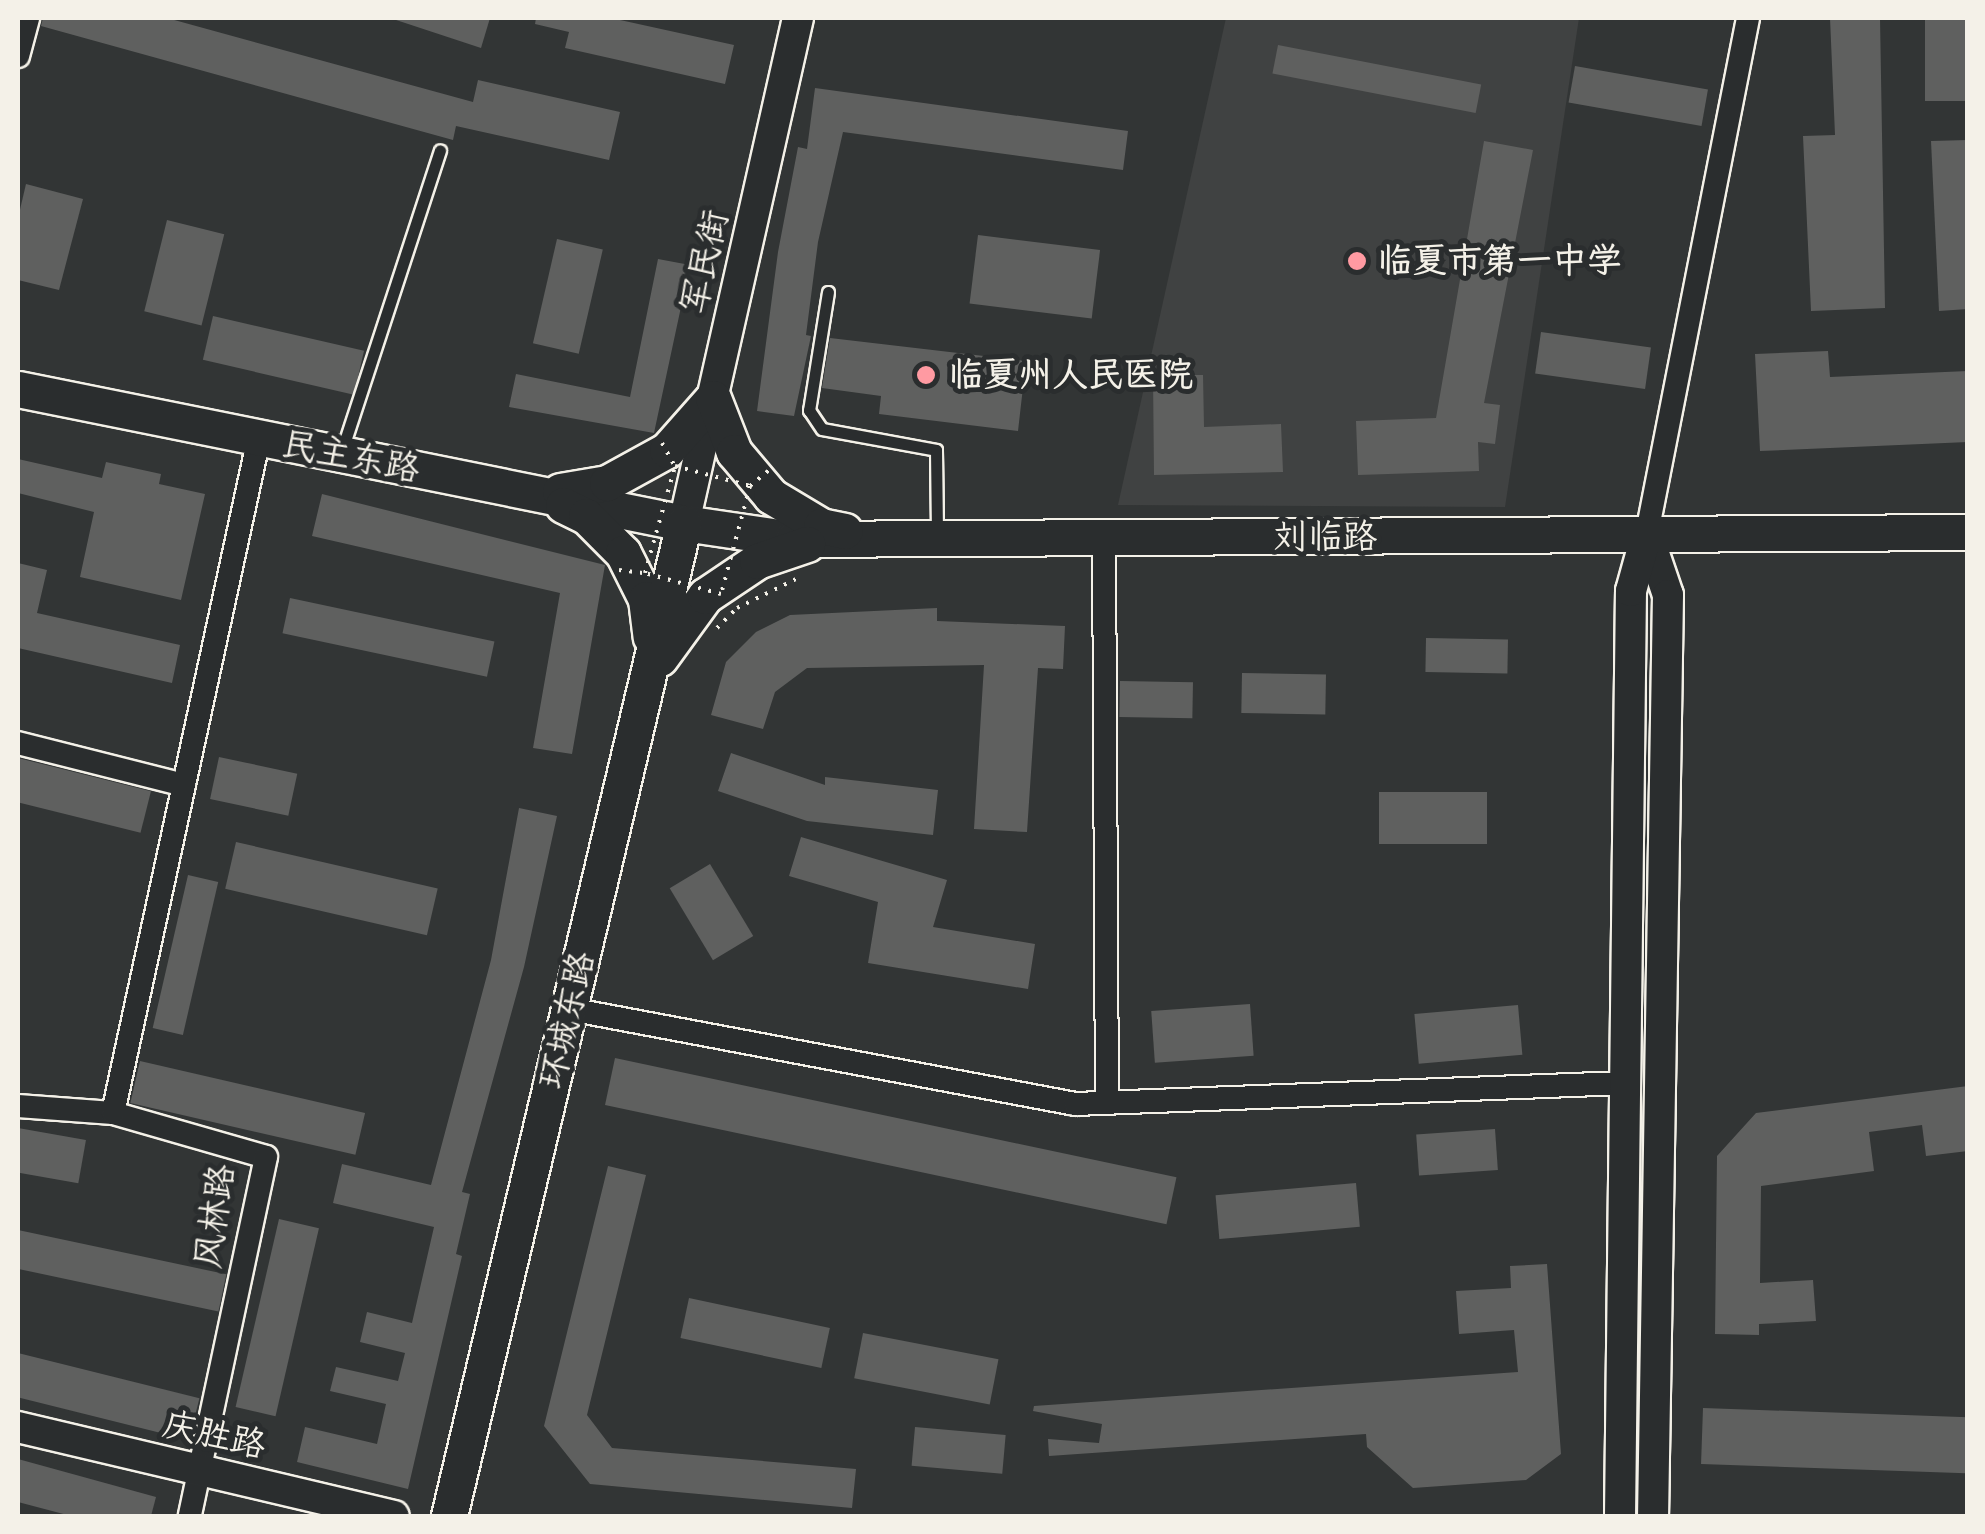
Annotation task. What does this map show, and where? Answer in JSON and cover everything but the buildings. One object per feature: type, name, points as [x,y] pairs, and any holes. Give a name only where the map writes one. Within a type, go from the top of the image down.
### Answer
[{"type":"main road","name":"军民街","points":[[684,523],[798,18]]},
{"type":"main road","name":"民主东路","points":[[18,389],[684,523]]},
{"type":"main road","points":[[539,494],[608,483],[667,450],[713,398],[734,452],[771,496],[821,526],[878,539]]},
{"type":"main road","points":[[539,494],[586,516],[631,568],[646,599],[653,650],[642,700]]},
{"type":"main road","name":"刘临路","points":[[684,523],[793,539],[1968,532]]},
{"type":"main road","name":"环城东路","points":[[449,1516],[684,523]]},
{"type":"main road","points":[[1620,1516],[1630,591],[1647,534]]},
{"type":"main road","points":[[1647,534],[1668,595],[1652,1516]]},
{"type":"main road","points":[[642,700],[666,644],[718,587],[757,560],[816,541],[878,539]]},
{"type":"main road","name":"庆胜路","points":[[18,1427],[394,1516]]},
{"type":"street","points":[[18,56],[28,18]]},
{"type":"street","points":[[1647,534],[1748,18]]},
{"type":"street","points":[[113,1114],[259,438]]},
{"type":"street","points":[[1104,538],[1107,1103]]},
{"type":"street","points":[[18,743],[184,785]]},
{"type":"street","points":[[569,1009],[1075,1104],[1625,1083]]},
{"type":"street","name":"风林路","points":[[18,1106],[113,1114],[266,1157],[204,1471]]},
{"type":"street","points":[[190,1516],[204,1471]]},
{"type":"lane","points":[[342,447],[440,150]]},
{"type":"lane","points":[[828,292],[809,410],[822,430],[936,450],[937,538]]},
{"type":"path","points":[[645,574],[675,466],[662,442]]},
{"type":"path","points":[[763,452],[769,470],[784,480]]},
{"type":"path","points":[[675,466],[750,486]]},
{"type":"path","points":[[619,570],[721,594],[750,486],[769,470]]},
{"type":"path","points":[[710,635],[737,608],[808,574]]},
{"type":"shaded area","name":"临夏市第一中学","points":[[1226,18],[1579,18],[1505,507],[1118,505]]},
{"type":"place","name":"临夏市第一中学","points":[[1357,261]]},
{"type":"place","name":"临夏州人民医院","points":[[926,375]]}]
